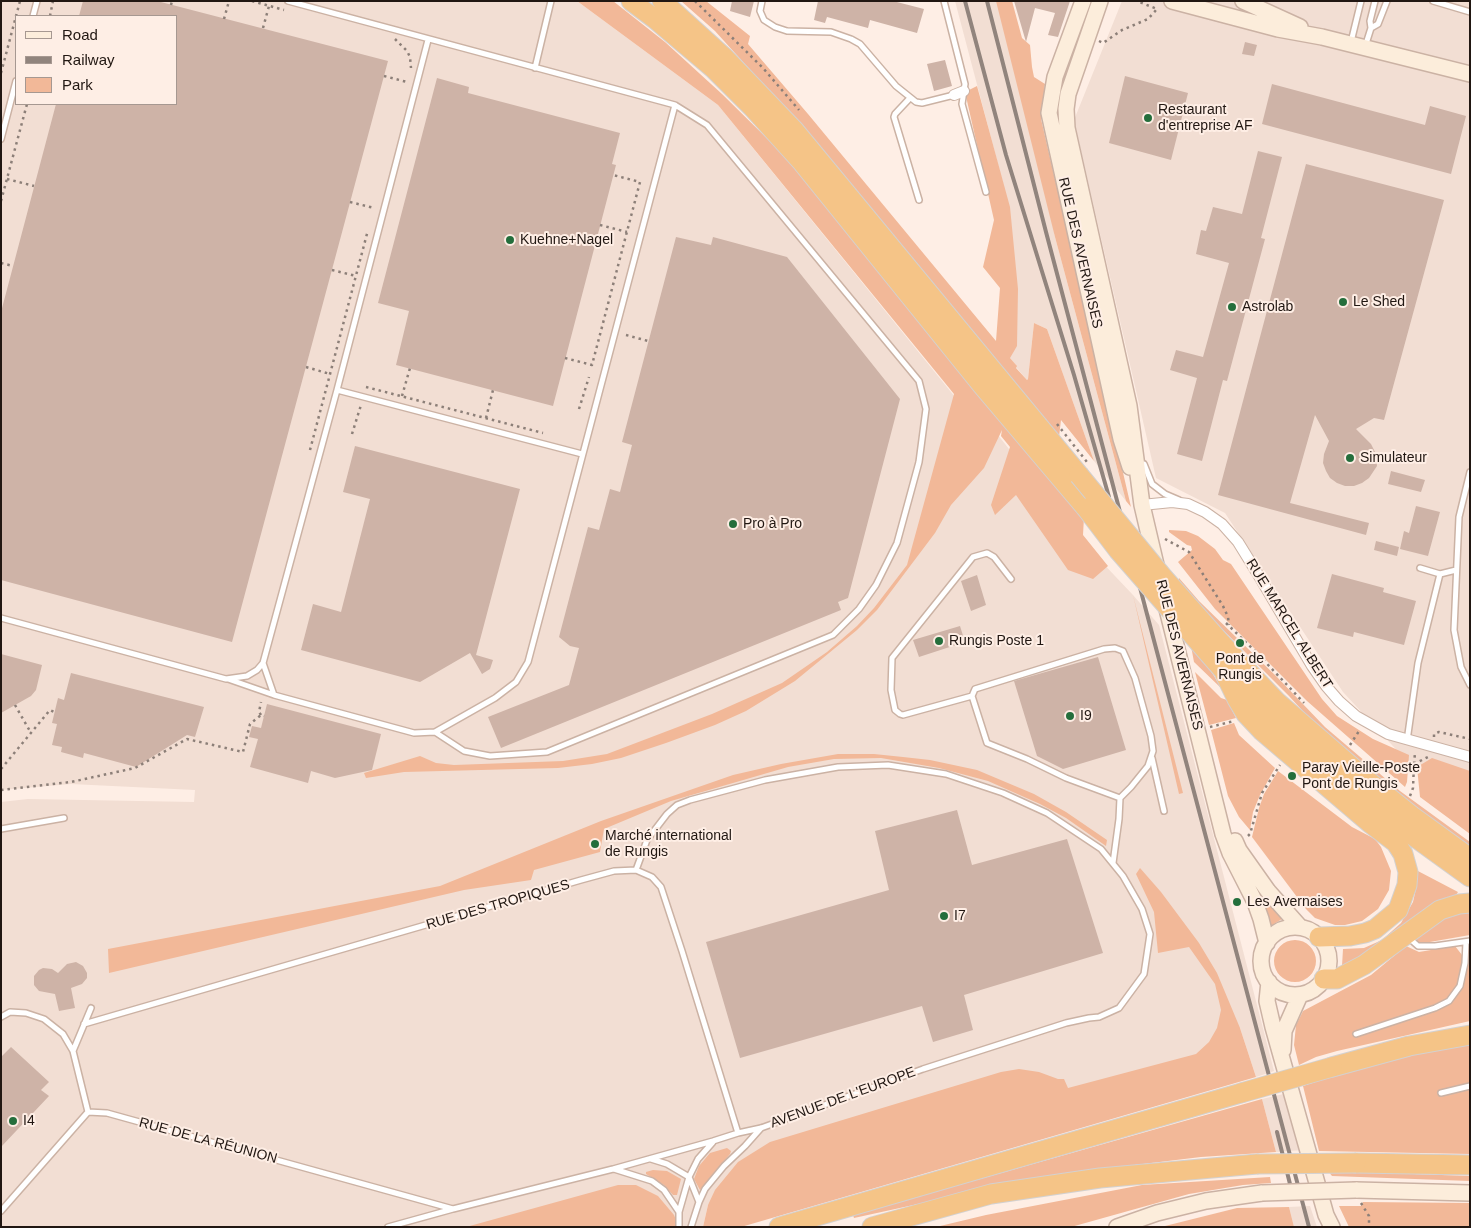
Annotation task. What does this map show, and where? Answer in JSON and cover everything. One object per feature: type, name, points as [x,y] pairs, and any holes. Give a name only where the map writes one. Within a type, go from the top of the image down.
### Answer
[{"type":"highway","points":[[631,1],[700,58],[754,108],[801,161],[960,357],[1086,508],[1135,571],[1223,670],[1268,716],[1330,771],[1413,837],[1470,877]]},
{"type":"highway","points":[[662,1],[725,58],[788,124],[1220,644],[1277,702],[1360,774],[1412,816],[1470,858]]},
{"type":"highway","points":[[1223,670],[1241,707],[1262,731],[1396,843],[1403,854],[1408,872],[1407,884],[1398,910],[1374,929],[1364,933],[1350,936],[1319,937]]},
{"type":"highway","points":[[1324,979],[1338,979],[1350,974],[1440,910],[1459,904],[1470,903]]},
{"type":"highway","points":[[779,1227],[1332,1067],[1409,1046],[1470,1035]]},
{"type":"highway","points":[[872,1227],[991,1194],[1100,1178],[1257,1164],[1356,1162],[1470,1165]]},
{"type":"main road","name":"RUE DES AVERNAISES","points":[[1083,1],[1055,77],[1049,113],[1121,439],[1142,505]]},
{"type":"main road","name":"RUE DES AVERNAISES","points":[[1100,1],[1068,94],[1066,109],[1072,153],[1129,407],[1146,528],[1217,804],[1223,834],[1261,919],[1266,943]]},
{"type":"main road","points":[[1172,1],[1278,29],[1322,36],[1470,74]]},
{"type":"main road","points":[[1240,19],[1245,2],[1322,36]]},
{"type":"main road","name":"RUE DES AVERNAISES","points":[[1217,804],[1239,850],[1277,902],[1300,928]]},
{"type":"main road","points":[[1300,928],[1310,931],[1319,937],[1326,946],[1329,957],[1324,979],[1318,986],[1309,992],[1288,994],[1278,990],[1269,982],[1264,973],[1262,953],[1266,943],[1273,936],[1281,930],[1300,928]]},
{"type":"main road","points":[[1269,982],[1267,1001],[1326,1215],[1332,1227]]},
{"type":"main road","points":[[1282,1059],[1284,1031],[1300,994]]},
{"type":"main road","points":[[1118,1227],[1157,1213],[1206,1201],[1262,1193],[1358,1197],[1470,1193]]},
{"type":"street","name":"RUE MARCEL ALBERT","points":[[1142,505],[1172,502],[1188,504],[1206,512],[1222,524],[1238,542],[1312,666],[1332,694],[1363,721],[1407,741],[1470,757]]},
{"type":"lane","points":[[33,15],[37,1]]},
{"type":"lane","points":[[288,1],[674,105],[707,125],[919,381],[926,409],[919,462],[896,543],[876,585],[859,609],[833,635],[547,752],[490,756],[464,751],[435,732]]},
{"type":"lane","points":[[535,68],[551,1]]},
{"type":"lane","points":[[762,1],[760,11],[764,20],[775,27],[787,31],[831,32],[860,44],[896,86],[916,102],[922,103],[959,93],[965,84],[944,1]]},
{"type":"lane","points":[[1357,46],[1362,1]]},
{"type":"lane","points":[[1371,28],[1370,21],[1375,1]]},
{"type":"lane","points":[[1357,46],[1371,28],[1378,24],[1387,1]]},
{"type":"lane","points":[[1433,1],[1470,12]]},
{"type":"lane","points":[[226,679],[247,676],[257,670],[263,662],[337,390],[428,40]]},
{"type":"lane","points":[[1,139],[15,85]]},
{"type":"lane","points":[[959,93],[986,192]]},
{"type":"lane","points":[[910,98],[894,117],[919,200]]},
{"type":"lane","points":[[1,618],[226,679],[274,695],[414,733],[435,732],[495,698],[516,682],[528,662],[674,105]]},
{"type":"lane","points":[[337,390],[582,454]]},
{"type":"lane","points":[[1129,407],[1145,469],[1152,484],[1165,494],[1188,504]]},
{"type":"lane","points":[[1470,472],[1459,517],[1454,630],[1461,666],[1470,686]]},
{"type":"lane","points":[[972,696],[903,715],[900,714],[895,710],[891,690],[892,658],[974,557],[987,553],[994,557],[1011,579]]},
{"type":"lane","points":[[1420,568],[1440,574],[1456,570]]},
{"type":"lane","points":[[1407,741],[1418,663],[1440,574]]},
{"type":"lane","points":[[1113,863],[1120,798],[1141,776],[1148,766],[1154,751],[1135,678],[1123,651],[1115,648],[1104,649],[975,689],[972,696],[987,743],[1027,758],[1066,778],[1120,798]]},
{"type":"lane","points":[[263,662],[274,695]]},
{"type":"lane","points":[[1151,757],[1164,811]]},
{"type":"lane","name":"AVENUE DE L'EUROPE","points":[[388,1227],[613,1169],[761,1128],[923,1069],[1066,1023],[1098,1017],[1119,1008],[1144,974],[1150,934],[1142,910],[1123,876],[1100,849],[1047,813],[1004,793],[946,774],[888,765],[848,767],[765,780],[690,800],[677,805],[667,814],[647,840],[636,870]]},
{"type":"lane","points":[[1,829],[64,818]]},
{"type":"lane","points":[[636,870],[652,877],[661,887],[738,1133]]},
{"type":"lane","name":"RUE DES TROPIQUES","points":[[84,1024],[581,880],[614,871],[636,870]]},
{"type":"lane","points":[[1356,1034],[1435,1008],[1449,1001],[1460,986],[1468,942],[1418,946],[1410,941],[1407,933]]},
{"type":"lane","points":[[73,1051],[91,1008]]},
{"type":"lane","points":[[1,1017],[10,1012],[26,1013],[44,1019],[63,1034],[73,1051],[88,1112],[1,1210]]},
{"type":"lane","points":[[1441,1093],[1470,1086]]},
{"type":"lane","name":"RUE DE LA RÉUNION","points":[[88,1112],[107,1113],[453,1209]]},
{"type":"lane","points":[[692,1227],[698,1202],[706,1189],[724,1166],[761,1128]]},
{"type":"lane","points":[[679,1227],[679,1212],[688,1178],[698,1159],[713,1141]]},
{"type":"lane","points":[[650,1159],[667,1164],[688,1178],[698,1202]]},
{"type":"lane","points":[[613,1169],[652,1181],[664,1190],[679,1212]]},
{"type":"path","points":[[16,15],[20,1]]},
{"type":"path","points":[[50,15],[54,1]]},
{"type":"path","points":[[224,19],[229,1]]},
{"type":"path","points":[[252,1],[286,10]]},
{"type":"path","points":[[1097,40],[1103,43],[1122,30],[1148,19],[1157,9],[1137,1]]},
{"type":"path","points":[[263,28],[269,6]]},
{"type":"path","points":[[1,73],[3,59],[15,18]]},
{"type":"path","points":[[384,76],[407,82],[411,66],[408,51],[396,40],[388,37]]},
{"type":"path","points":[[1,201],[27,105]]},
{"type":"path","points":[[565,358],[592,365],[627,232],[640,182],[613,175]]},
{"type":"path","points":[[7,179],[34,186]]},
{"type":"path","points":[[350,202],[374,208],[372,216]]},
{"type":"path","points":[[308,459],[369,225]]},
{"type":"path","points":[[600,225],[627,232]]},
{"type":"path","points":[[1,263],[13,266]]},
{"type":"path","points":[[332,270],[356,276]]},
{"type":"path","points":[[626,335],[648,342]]},
{"type":"path","points":[[306,368],[330,374]]},
{"type":"path","points":[[402,396],[410,368]]},
{"type":"path","points":[[579,409],[589,377]]},
{"type":"path","points":[[366,386],[543,433]]},
{"type":"path","points":[[486,418],[493,390]]},
{"type":"path","points":[[352,434],[361,405]]},
{"type":"path","points":[[1146,528],[1189,552],[1228,617],[1229,626]]},
{"type":"path","points":[[1225,622],[1308,707]]},
{"type":"path","points":[[1,790],[71,782],[136,768],[187,739],[243,752],[250,724],[263,715],[259,712],[261,702]]},
{"type":"path","points":[[15,705],[31,733]]},
{"type":"path","points":[[1,769],[50,710],[54,712]]},
{"type":"path","points":[[1207,728],[1234,721]]},
{"type":"path","points":[[1433,738],[1434,734],[1439,732],[1470,739]]},
{"type":"path","points":[[1353,741],[1357,735]]},
{"type":"path","points":[[1345,742],[1349,746]]},
{"type":"path","points":[[1403,790],[1410,796],[1413,788],[1416,752]]},
{"type":"path","points":[[1414,764],[1429,755]]},
{"type":"path","points":[[1250,834],[1262,793],[1277,769]]},
{"type":"path","points":[[1358,1197],[1369,1216],[1369,1227]]},
{"type":"shaded area","points":[[1,1],[577,1],[718,105],[981,429],[983,416],[1079,538],[1159,625],[1274,1071],[1256,1077],[1240,1028],[1236,1045],[708,1205],[703,1227],[1,1227],[1,802],[28,799],[194,802],[195,790],[71,784],[1,790]]},
{"type":"shaded area","points":[[955,1],[1012,1],[1055,237],[1126,501],[1094,461],[1047,329],[1034,323],[1027,380],[1010,358],[1004,187]]},
{"type":"shaded area","points":[[1122,1],[1470,1],[1470,804],[1416,771],[1343,692],[1225,513],[1156,478],[1074,120]]},
{"type":"shaded area","points":[[1288,1093],[1303,1150],[1276,1152],[1262,1099]]},
{"type":"shaded area","points":[[1310,1206],[1317,1227],[1294,1227],[1289,1207]]},
{"type":"green space","points":[[577,1],[613,1],[665,42],[722,94],[794,165],[1084,517],[1083,535],[1108,566],[1093,579],[1068,570],[1016,495],[995,515],[991,505],[1010,447],[1001,436],[1002,430],[984,468],[951,505],[935,533],[877,610],[857,630],[795,681],[746,711],[666,743],[621,758],[592,764],[558,768],[404,772],[366,778],[364,773],[420,756],[436,763],[454,765],[563,761],[607,754],[712,714],[782,683],[827,652],[857,626],[874,608],[907,565],[954,394],[718,105]]},
{"type":"green space","points":[[681,1],[706,1],[750,36],[748,44],[996,341],[1000,288],[983,267],[994,220],[965,92],[977,86],[1010,207],[1018,289],[1017,346],[1010,358],[1027,380],[1034,323],[1047,329],[1094,461],[1061,420],[1059,437],[781,104],[715,31]]},
{"type":"green space","points":[[996,1],[1012,1],[1022,38],[1030,45],[1034,77],[1045,84],[1041,119],[1131,507],[1126,501],[1055,237]]},
{"type":"green space","points":[[1169,530],[1186,531],[1198,536],[1215,549],[1223,560],[1231,564],[1322,699],[1337,716],[1373,739],[1409,755],[1405,787],[1307,701],[1215,609],[1178,562],[1192,550],[1191,546],[1169,532]]},
{"type":"green space","points":[[1179,578],[1199,601],[1325,727],[1400,791],[1470,842],[1470,849],[1440,828],[1323,733],[1289,696],[1178,585]]},
{"type":"green space","points":[[1133,595],[1183,793],[1179,794]]},
{"type":"green space","points":[[1191,646],[1206,663],[1222,689],[1194,662]]},
{"type":"green space","points":[[1195,672],[1221,698],[1227,700],[1236,718],[1209,725]]},
{"type":"green space","points":[[1234,723],[1239,735],[1275,768],[1253,812],[1250,830],[1239,817],[1228,796],[1211,730]]},
{"type":"green space","points":[[838,754],[874,754],[930,760],[977,770],[1034,794],[1066,812],[1107,840],[1106,846],[1066,818],[1040,804],[988,781],[939,768],[881,758],[834,759],[788,767],[671,801],[604,829],[600,852],[534,870],[531,880],[464,890],[109,973],[108,949],[440,886],[601,821],[733,775]]},
{"type":"green space","points":[[1432,758],[1470,771],[1470,834],[1420,797],[1417,767]]},
{"type":"green space","points":[[1278,771],[1352,827],[1375,839],[1381,847],[1391,871],[1389,890],[1378,909],[1362,921],[1335,925],[1315,918],[1306,909],[1252,837],[1264,794]]},
{"type":"green space","points":[[1140,868],[1161,892],[1199,943],[1217,973],[1240,1028],[1256,1077],[741,1227],[703,1227],[708,1205],[715,1190],[738,1162],[770,1142],[1001,1072],[1019,1069],[1039,1072],[1058,1079],[1064,1079],[1068,1088],[1196,1054],[1209,1042],[1217,1028],[1221,1010],[1215,984],[1189,947],[1158,953],[1154,912],[1136,874]]},
{"type":"green space","points":[[1416,870],[1458,892],[1456,895],[1423,910],[1364,959],[1342,966],[1343,949],[1364,948],[1382,940],[1401,923],[1413,902],[1417,884]]},
{"type":"green space","points":[[1256,884],[1285,917],[1271,926]]},
{"type":"green space","points":[[1470,907],[1470,935],[1424,943],[1418,942],[1416,939],[1431,921]]},
{"type":"green space","points":[[1295,940],[1310,946],[1316,961],[1310,976],[1295,982],[1280,976],[1274,961],[1280,946]]},
{"type":"green space","points":[[1406,946],[1419,952],[1455,946],[1462,955],[1470,954],[1470,1021],[1337,1051],[1316,1057],[1299,1065],[1294,1045],[1296,1025],[1303,1011],[1371,975]]},
{"type":"green space","points":[[1470,1043],[1470,1154],[1319,1151],[1303,1086],[1336,1075],[1409,1056]]},
{"type":"green space","points":[[1262,1099],[1276,1152],[1201,1157],[1093,1170],[964,1194],[854,1218],[853,1215]]},
{"type":"green space","points":[[727,1148],[731,1151],[730,1154],[700,1190],[694,1179],[699,1166],[710,1153]]},
{"type":"green space","points":[[653,1170],[667,1171],[681,1179],[677,1195],[673,1195],[664,1185],[646,1174],[646,1172]]},
{"type":"green space","points":[[1328,1171],[1470,1176],[1470,1181],[1332,1176]]},
{"type":"green space","points":[[1270,1177],[1271,1183],[1243,1185],[1189,1194],[1071,1227],[936,1227],[986,1215],[1142,1185]]},
{"type":"green space","points":[[618,1185],[636,1185],[658,1196],[674,1215],[679,1227],[466,1227]]},
{"type":"green space","points":[[1363,1202],[1470,1203],[1470,1227],[1349,1227],[1339,1206],[1361,1206]]},
{"type":"green space","points":[[1289,1207],[1294,1227],[1161,1227],[1237,1208]]},
{"type":"building","points":[[83,1],[157,1],[388,61],[232,642],[1,580],[1,312],[56,105],[178,105],[178,15],[79,15]]},
{"type":"building","points":[[732,1],[754,1],[750,17],[730,11]]},
{"type":"building","points":[[818,1],[893,1],[924,9],[917,33],[870,20],[868,28],[827,17],[825,23],[814,20]]},
{"type":"building","points":[[1014,1],[1070,1],[1058,37],[1048,35],[1055,13],[1035,8],[1026,42]]},
{"type":"building","points":[[1245,42],[1257,45],[1254,56],[1242,54]]},
{"type":"building","points":[[945,60],[952,86],[934,91],[927,64]]},
{"type":"building","points":[[1125,76],[1188,93],[1171,160],[1109,143]]},
{"type":"building","name":"Kuehne+Nagel","points":[[437,78],[469,87],[468,93],[620,133],[612,164],[616,165],[553,406],[396,365],[409,311],[378,303]]},
{"type":"building","points":[[1272,84],[1425,125],[1430,106],[1466,116],[1451,174],[1262,124]]},
{"type":"building","name":"Astrolab","points":[[1258,151],[1282,157],[1261,238],[1265,239],[1227,381],[1223,380],[1202,461],[1177,454],[1197,378],[1170,370],[1176,350],[1203,357],[1229,263],[1196,254],[1201,230],[1206,231],[1213,207],[1242,214]]},
{"type":"building","name":"Le Shed","points":[[1306,164],[1444,200],[1384,420],[1374,418],[1356,429],[1371,444],[1375,452],[1377,466],[1369,478],[1354,486],[1345,486],[1330,478],[1323,463],[1329,441],[1315,415],[1290,503],[1369,523],[1366,535],[1218,495]]},
{"type":"building","name":"Pro à Pro","points":[[676,237],[711,245],[713,237],[787,257],[900,399],[848,598],[838,602],[841,610],[501,748],[488,717],[569,685],[579,648],[570,646],[559,637],[588,527],[599,530],[610,489],[620,492],[632,445],[622,442]]},
{"type":"building","points":[[355,446],[520,489],[476,655],[493,660],[490,669],[482,674],[470,653],[420,682],[301,650],[313,604],[341,612],[370,499],[343,492]]},
{"type":"building","points":[[1391,471],[1425,480],[1421,492],[1388,484]]},
{"type":"building","points":[[1416,506],[1440,512],[1428,556],[1400,549],[1404,531],[1409,533]]},
{"type":"building","points":[[1376,541],[1399,547],[1397,556],[1374,550]]},
{"type":"building","points":[[1332,574],[1384,588],[1383,592],[1416,601],[1404,645],[1354,632],[1353,637],[1317,628]]},
{"type":"building","points":[[977,575],[986,605],[971,611],[961,581]]},
{"type":"building","name":"Rungis Poste 1","points":[[960,626],[965,642],[919,657],[913,640]]},
{"type":"building","points":[[1,654],[42,665],[36,690],[31,696],[1,713]]},
{"type":"building","name":"I9","points":[[1098,657],[1126,750],[1063,769],[1037,756],[1014,681]]},
{"type":"building","points":[[71,673],[204,707],[195,737],[187,735],[136,767],[84,753],[83,758],[61,752],[62,747],[52,745],[57,724],[52,723],[58,698],[64,700]]},
{"type":"building","points":[[267,704],[381,734],[372,770],[335,778],[311,771],[308,783],[250,767],[258,739],[249,737],[252,726],[261,728]]},
{"type":"building","name":"I7","points":[[957,810],[972,865],[1067,839],[1103,953],[964,995],[973,1030],[933,1042],[922,1006],[740,1058],[706,942],[889,890],[875,831]]},
{"type":"building","points":[[76,962],[83,966],[87,973],[87,978],[82,984],[71,988],[75,1008],[59,1011],[55,994],[39,991],[34,985],[34,976],[43,968],[52,969],[58,973],[67,964]]},
{"type":"building","name":"I4","points":[[11,1047],[49,1082],[41,1090],[49,1096],[1,1147],[1,1057]]},
{"type":"railway","points":[[965,1],[1006,155],[1074,375],[1109,497]]},
{"type":"railway","points":[[987,1],[1046,232],[1309,1227]]},
{"type":"railway","points":[[1277,1132],[1291,1188]]},
{"type":"place","name":"Restaurant d'entreprise AF","points":[[1148,118]]},
{"type":"place","name":"Kuehne+Nagel","points":[[510,240]]},
{"type":"place","name":"Le Shed","points":[[1343,302]]},
{"type":"place","name":"Astrolab","points":[[1232,307]]},
{"type":"place","name":"Simulateur","points":[[1350,458]]},
{"type":"place","name":"Pro à Pro","points":[[733,524]]},
{"type":"place","name":"Rungis Poste 1","points":[[939,641]]},
{"type":"place","name":"Pont de Rungis","points":[[1240,643]]},
{"type":"place","name":"I9","points":[[1070,716]]},
{"type":"place","name":"Paray Vieille-Poste Pont de Rungis","points":[[1292,776]]},
{"type":"place","name":"Marché international de Rungis","points":[[595,844]]},
{"type":"place","name":"Les Avernaises","points":[[1237,902]]},
{"type":"place","name":"I7","points":[[944,916]]},
{"type":"place","name":"I4","points":[[13,1121]]}]
